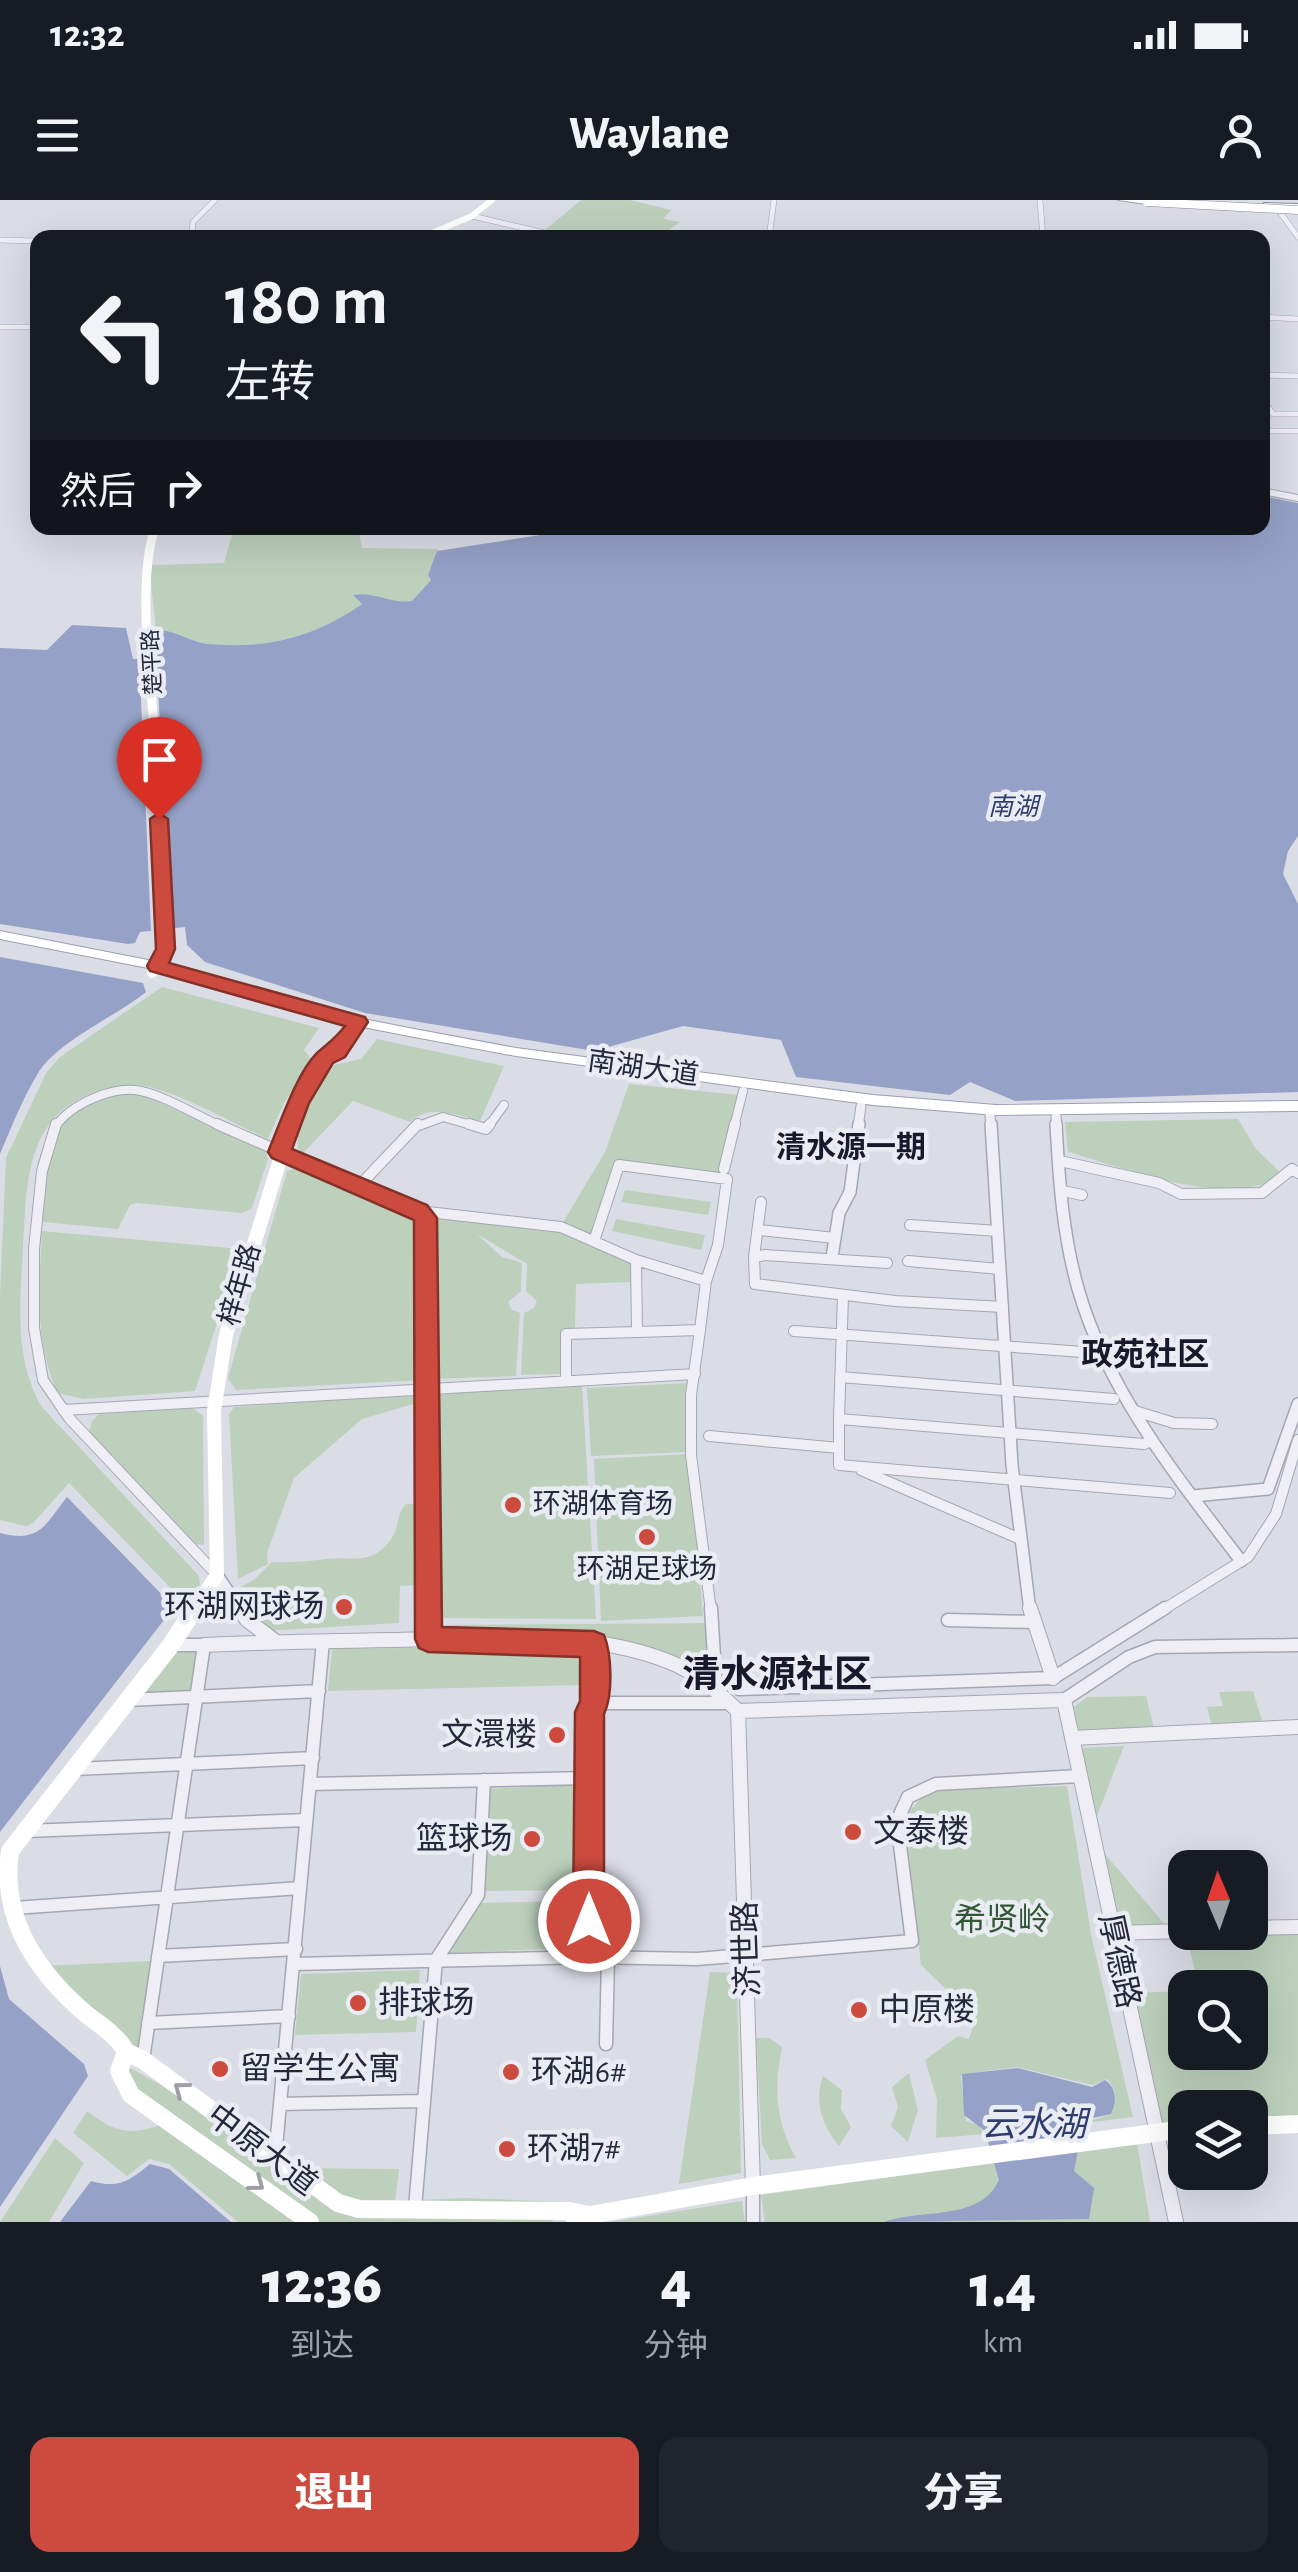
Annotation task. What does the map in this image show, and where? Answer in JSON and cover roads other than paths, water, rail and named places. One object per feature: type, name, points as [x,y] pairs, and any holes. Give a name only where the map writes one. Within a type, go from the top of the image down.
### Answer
[{"type":"main road","points":[[442,230],[474,217],[494,200]]},
{"type":"main road","points":[[1122,200],[1298,207]]},
{"type":"main road","points":[[1134,200],[1211,208],[1298,207]]},
{"type":"main road","points":[[1164,200],[1298,207]]},
{"type":"main road","name":"楚平路","points":[[149,535],[141,551],[164,955],[150,969]]},
{"type":"main road","name":"南湖大道","points":[[0,935],[150,969],[356,1024],[514,1058],[743,1091],[861,1106],[990,1116],[1298,1109]]},
{"type":"main road","name":"南湖大道","points":[[0,944],[150,969]]},
{"type":"main road","name":"南湖大道","points":[[356,1024],[516,1052],[873,1100],[996,1110],[1298,1109]]},
{"type":"main road","name":"梓年路","points":[[217,1575],[215,1399],[226,1335],[280,1152],[325,1058],[337,1052],[356,1024]]},
{"type":"main road","name":"中原大道","points":[[217,1575],[171,1645],[71,1766],[10,1851],[5,1866],[6,1891],[33,1962],[134,2056],[338,2203],[415,2211],[568,2211],[582,2218],[1156,2130]]},
{"type":"main road","name":"中原大道","points":[[134,2056],[119,2071],[132,2096],[310,2222]]},
{"type":"main road","points":[[1268,2125],[1298,2124]]},
{"type":"main road","points":[[1156,2130],[1168,2130]]},
{"type":"street","points":[[192,230],[193,222],[215,200]]},
{"type":"street","points":[[770,230],[774,200]]},
{"type":"street","points":[[1040,200],[1042,230]]},
{"type":"street","points":[[1277,208],[1298,236]]},
{"type":"street","points":[[474,217],[531,230]]},
{"type":"street","points":[[0,240],[30,241]]},
{"type":"street","points":[[1270,317],[1298,320]]},
{"type":"street","points":[[0,327],[30,327]]},
{"type":"street","points":[[1270,375],[1298,376]]},
{"type":"street","points":[[1270,410],[1273,414],[1298,414]]},
{"type":"street","points":[[1270,431],[1298,430]]},
{"type":"street","points":[[1270,492],[1298,498]]},
{"type":"street","points":[[276,1642],[247,1620],[217,1575],[62,1410],[42,1377],[33,1330],[38,1204],[48,1140],[59,1121],[96,1099],[140,1091],[419,1211],[561,1227],[636,1260],[706,1281]]},
{"type":"street","points":[[724,1170],[743,1091]]},
{"type":"street","points":[[359,1186],[420,1122],[442,1118],[486,1128],[504,1104]]},
{"type":"street","points":[[832,1257],[854,1172],[861,1106]]},
{"type":"street","points":[[990,1116],[1013,1478],[1032,1622],[1053,1678]]},
{"type":"street","points":[[1056,1116],[1075,1277],[1101,1350],[1152,1440],[1241,1561]]},
{"type":"street","points":[[1060,1161],[1159,1183],[1181,1194],[1262,1192],[1296,1169]]},
{"type":"street","points":[[594,1242],[619,1165],[728,1178],[718,1246],[706,1281],[691,1395],[691,1454],[712,1618],[716,1689]]},
{"type":"street","points":[[1063,1191],[1082,1195]]},
{"type":"street","points":[[761,1202],[755,1284],[844,1296],[1003,1308]]},
{"type":"street","points":[[419,1211],[426,1218],[428,1639]]},
{"type":"street","points":[[910,1224],[998,1231]]},
{"type":"street","points":[[759,1230],[835,1238]]},
{"type":"street","points":[[754,1257],[832,1257],[887,1263]]},
{"type":"street","points":[[636,1260],[637,1332]]},
{"type":"street","points":[[908,1261],[1000,1270]]},
{"type":"street","points":[[844,1296],[840,1466],[1170,1493]]},
{"type":"street","points":[[566,1380],[566,1334],[700,1330]]},
{"type":"street","points":[[794,1331],[1083,1352],[1101,1350]]},
{"type":"street","points":[[62,1410],[695,1374]]},
{"type":"street","points":[[840,1377],[1114,1399]]},
{"type":"street","points":[[1193,1496],[1268,1489],[1298,1404]]},
{"type":"street","points":[[1135,1411],[1174,1423],[1212,1424]]},
{"type":"street","points":[[839,1419],[1144,1444],[1152,1440]]},
{"type":"street","points":[[709,1436],[839,1448]]},
{"type":"street","points":[[739,1689],[1053,1678],[1241,1561],[1263,1539],[1276,1514],[1298,1440]]},
{"type":"street","points":[[854,1466],[1020,1539]]},
{"type":"street","points":[[948,1620],[1032,1622]]},
{"type":"street","points":[[171,1645],[428,1639],[594,1644],[664,1662],[716,1689],[735,1707]]},
{"type":"street","points":[[274,2160],[323,1641]]},
{"type":"street","points":[[589,1957],[589,1712],[594,1703],[594,1644]]},
{"type":"street","points":[[134,2056],[148,2023],[204,1645]]},
{"type":"street","points":[[594,1703],[735,1707],[1064,1700],[1129,1656],[1155,1647],[1298,1645]]},
{"type":"street","points":[[125,1700],[319,1691]]},
{"type":"street","name":"厚德路","points":[[1064,1700],[1176,2222]]},
{"type":"street","name":"济世路","points":[[735,1707],[747,1956],[752,2194]]},
{"type":"street","points":[[1072,1738],[1298,1727]]},
{"type":"street","points":[[71,1766],[313,1758]]},
{"type":"street","points":[[294,1964],[747,1956],[912,1941],[897,1821],[908,1798],[936,1784],[1080,1776]]},
{"type":"street","points":[[310,1784],[588,1778]]},
{"type":"street","points":[[415,2211],[436,1960],[478,1895],[484,1780]]},
{"type":"street","points":[[27,1831],[306,1820]]},
{"type":"street","points":[[14,1908],[167,1894],[300,1888]]},
{"type":"street","points":[[1268,1927],[1298,1926]]},
{"type":"street","points":[[1113,1933],[1168,1931]]},
{"type":"street","points":[[158,1956],[296,1949]]},
{"type":"street","points":[[606,2044],[608,1959]]},
{"type":"street","points":[[148,2023],[289,2016]]},
{"type":"street","points":[[280,2104],[422,2101]]},
{"type":"street","points":[[752,2194],[753,2222]]},
{"type":"water","name":"南湖","points":[[1270,497],[1298,503],[1298,836],[1288,851],[1283,874],[1298,904],[1298,1092],[1015,1101],[970,1082],[950,1095],[796,1077],[781,1040],[683,1026],[594,1051],[365,1013],[205,962],[187,945],[185,927],[140,932],[135,943],[128,944],[0,924],[0,648],[47,650],[72,625],[126,628],[133,659],[156,658],[156,630],[208,644],[250,645],[289,639],[326,625],[362,604],[353,595],[412,601],[431,580],[428,575],[437,551],[540,535],[1270,535]]},
{"type":"water","points":[[0,957],[143,983],[146,992],[49,1059],[29,1089],[0,1154]]},
{"type":"water","points":[[67,1497],[174,1607],[0,1832],[0,1533],[33,1534]]},
{"type":"water","points":[[0,1966],[9,1999],[84,2064],[88,2076],[0,2207]]},
{"type":"water","name":"云水湖","points":[[1018,2068],[1092,2087],[1105,2080],[1114,2091],[1111,2114],[1084,2120],[1074,2171],[1094,2188],[1089,2219],[884,2222],[965,2208],[990,2193],[999,2180],[985,2131],[964,2115],[962,2074]]},
{"type":"water","points":[[150,2164],[169,2169],[231,2222],[60,2222],[91,2181],[123,2182]]},
{"type":"place","name":"环湖体育场","points":[[513,1505]]},
{"type":"place","name":"环湖足球场","points":[[647,1537]]},
{"type":"place","name":"环湖网球场","points":[[344,1607]]},
{"type":"place","name":"文澴楼","points":[[557,1735]]},
{"type":"place","name":"文泰楼","points":[[853,1832]]},
{"type":"place","name":"篮球场","points":[[532,1839]]},
{"type":"place","name":"排球场","points":[[358,2003]]},
{"type":"place","name":"中原楼","points":[[859,2010]]},
{"type":"place","name":"留学生公寓","points":[[220,2069]]},
{"type":"place","name":"环湖6#","points":[[511,2072]]},
{"type":"place","name":"环湖7#","points":[[507,2149]]},
{"type":"district","name":"清水源一期","points":[[851,1148]]},
{"type":"district","name":"政苑社区","points":[[1145,1355]]},
{"type":"district","name":"清水源社区","points":[[777,1676]]},
{"type":"park label","name":"希贤岭","points":[[1002,1920]]}]
